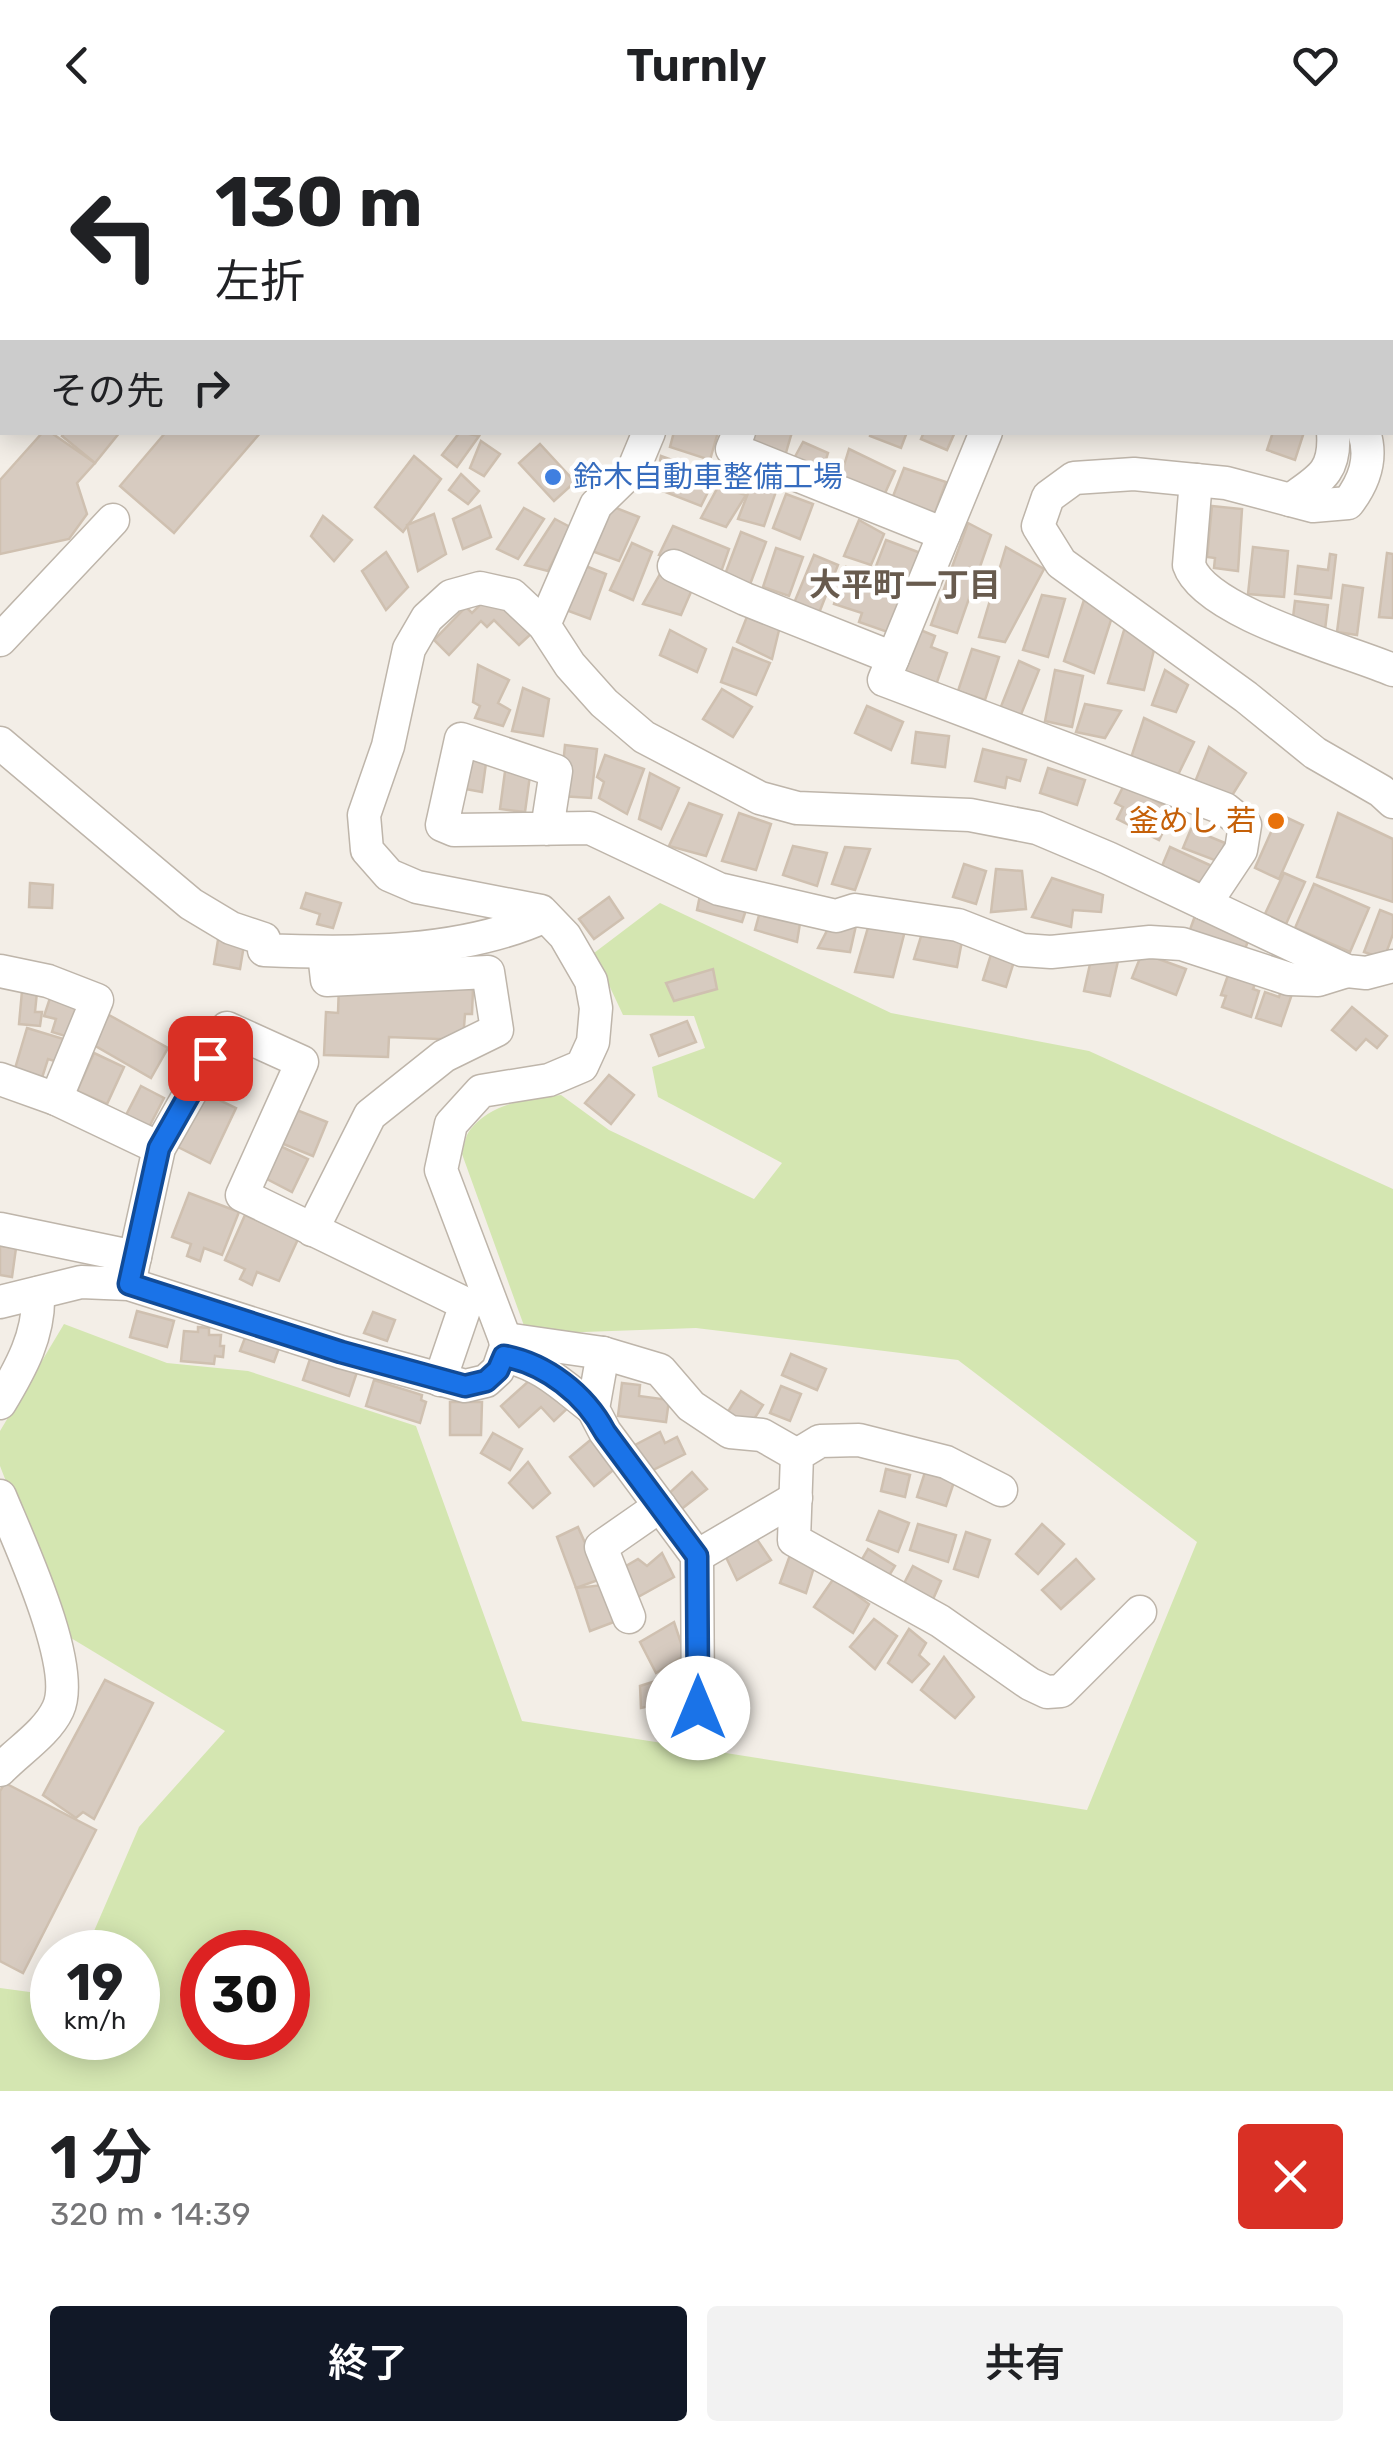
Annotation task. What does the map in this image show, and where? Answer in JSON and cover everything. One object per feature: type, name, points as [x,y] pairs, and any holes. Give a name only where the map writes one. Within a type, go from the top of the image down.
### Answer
[{"type":"street","points":[[544,624],[596,505],[634,468],[649,435]]},
{"type":"street","points":[[738,435],[732,449],[944,534]]},
{"type":"street","points":[[985,435],[884,680],[1224,809],[1244,825],[1241,850],[1205,904]]},
{"type":"street","points":[[1290,500],[1324,476],[1334,455],[1333,435]]},
{"type":"street","points":[[1365,435],[1364,482],[1348,503],[1313,506],[1226,483],[1134,474],[1074,478],[1048,498],[1038,526],[1061,564],[1246,697],[1316,753],[1393,802]]},
{"type":"street","points":[[1196,480],[1188,565],[1193,578],[1262,620],[1393,670]]},
{"type":"street","points":[[0,640],[114,520]]},
{"type":"street","points":[[674,566],[893,658]]},
{"type":"street","points":[[0,1229],[132,1270],[341,1352],[465,1386],[486,1381],[498,1370],[504,1347],[441,1170],[451,1124],[481,1091],[548,1080],[582,1066],[593,1042],[596,1008],[591,982],[565,936],[541,911],[418,887],[389,875],[367,850],[364,815],[388,746],[409,649],[426,618],[450,596],[480,588],[512,594],[544,624],[570,665],[604,703],[644,737],[760,798],[797,808],[970,815],[1037,828],[1347,971]]},
{"type":"street","points":[[0,743],[191,904],[231,928],[264,939],[264,950],[324,953],[473,942],[546,916]]},
{"type":"street","points":[[547,829],[590,828],[702,882],[736,894],[836,916],[855,910],[958,925],[1022,950],[1050,952],[1150,942],[1182,944],[1288,979],[1318,980],[1347,971],[1366,972],[1393,966]]},
{"type":"street","points":[[312,1230],[370,1115],[444,1056],[498,1030],[488,972],[326,980],[324,953]]},
{"type":"street","points":[[0,971],[48,981],[98,1000],[56,1099]]},
{"type":"street","points":[[132,1270],[159,1148],[227,1028],[302,1062],[242,1195],[466,1304],[440,1380]]},
{"type":"street","points":[[0,1079],[56,1099],[159,1148]]},
{"type":"street","points":[[0,1302],[132,1270]]},
{"type":"street","points":[[0,1402],[22,1365],[40,1317],[38,1292]]},
{"type":"street","points":[[504,1347],[603,1354],[660,1370],[692,1406],[730,1432],[762,1435],[797,1455]]},
{"type":"street","points":[[504,1347],[549,1372],[593,1409],[605,1432],[697,1556],[698,1708]]},
{"type":"street","points":[[593,1409],[603,1354]]},
{"type":"street","points":[[797,1455],[820,1441],[859,1440],[946,1462],[1001,1490]]},
{"type":"street","points":[[797,1455],[794,1540],[940,1620],[1047,1692],[1061,1691],[1140,1612]]},
{"type":"street","points":[[0,1496],[58,1646],[62,1696],[46,1727],[0,1770]]},
{"type":"street","points":[[697,1556],[796,1498]]},
{"type":"street","points":[[629,1617],[600,1547],[660,1506]]},
{"type":"green space","points":[[660,903],[891,1013],[1089,1051],[1393,1189],[1393,2091],[0,2091],[0,1988],[30,1992],[30,2060],[160,2060],[160,1930],[95,1930],[139,1827],[225,1731],[66,1635],[0,1466],[0,1431],[64,1324],[167,1363],[248,1371],[416,1426],[522,1721],[1087,1810],[1197,1542],[958,1360],[696,1328],[527,1334],[462,1154],[468,1132],[488,1114],[524,1100],[561,1095],[609,1130],[754,1199],[782,1163],[658,1097],[652,1067],[705,1048],[694,1016],[623,1015],[594,953]]},
{"type":"building","points":[[40,435],[54,435],[95,463],[77,483],[87,514],[69,539],[0,554],[0,480]]},
{"type":"building","points":[[63,435],[118,435],[95,463]]},
{"type":"building","points":[[163,435],[258,435],[174,533],[120,486]]},
{"type":"building","points":[[458,435],[479,436],[457,467],[442,455]]},
{"type":"building","points":[[673,435],[717,435],[710,460],[670,447]]},
{"type":"building","points":[[753,435],[791,435],[785,456],[750,445]]},
{"type":"building","points":[[870,435],[906,435],[901,448]]},
{"type":"building","points":[[923,435],[954,435],[947,450],[921,439]]},
{"type":"building","points":[[1272,435],[1303,435],[1295,460],[1267,450]]},
{"type":"building","points":[[481,441],[500,454],[484,476],[470,468]]},
{"type":"building","points":[[803,442],[828,453],[821,475],[791,464]]},
{"type":"building","points":[[540,444],[575,482],[554,501],[519,463]]},
{"type":"building","points":[[849,449],[895,471],[881,502],[839,482]]},
{"type":"building","points":[[414,456],[441,479],[403,532],[375,507]]},
{"type":"building","points":[[661,456],[716,476],[701,506],[655,488]]},
{"type":"building","points":[[904,468],[946,482],[932,521],[890,504]]},
{"type":"building","points":[[757,470],[781,477],[764,526],[738,519]]},
{"type":"building","points":[[461,474],[479,491],[468,504],[449,490]]},
{"type":"building","points":[[718,487],[746,495],[726,527],[701,518]]},
{"type":"building","points":[[786,494],[813,504],[800,539],[773,528]]},
{"type":"building","points":[[606,504],[639,517],[619,561],[589,550]]},
{"type":"building","points":[[480,506],[491,537],[463,549],[453,519]]},
{"type":"building","points":[[1212,506],[1242,509],[1238,571],[1214,568],[1215,558],[1207,557]]},
{"type":"building","points":[[524,508],[544,519],[518,559],[497,549]]},
{"type":"building","points":[[434,514],[446,554],[418,571],[407,525]]},
{"type":"building","points":[[323,516],[352,540],[334,561],[311,536]]},
{"type":"building","points":[[555,519],[570,527],[548,571],[525,565]]},
{"type":"building","points":[[859,520],[884,534],[871,565],[844,556]]},
{"type":"building","points":[[968,523],[991,535],[957,633],[931,625]]},
{"type":"building","points":[[673,526],[729,549],[720,575],[659,555]]},
{"type":"building","points":[[741,532],[766,542],[749,587],[724,577]]},
{"type":"building","points":[[886,540],[926,555],[911,591],[873,574]]},
{"type":"building","points":[[632,543],[652,552],[633,600],[610,590]]},
{"type":"building","points":[[1006,547],[1044,569],[1005,642],[979,637]]},
{"type":"building","points":[[1253,547],[1288,551],[1284,597],[1248,594]]},
{"type":"building","points":[[776,548],[803,557],[789,596],[763,587]]},
{"type":"building","points":[[386,552],[408,587],[386,610],[362,571]]},
{"type":"building","points":[[1387,553],[1393,554],[1393,618],[1379,617]]},
{"type":"building","points":[[1330,554],[1336,555],[1331,598],[1295,594],[1298,566],[1328,570]]},
{"type":"building","points":[[814,555],[838,565],[819,613],[794,603]]},
{"type":"building","points":[[583,565],[606,574],[590,619],[566,610]]},
{"type":"building","points":[[846,567],[875,576],[870,591],[910,605],[899,636],[859,622],[862,613],[834,604]]},
{"type":"building","points":[[660,574],[694,585],[681,615],[643,604]]},
{"type":"building","points":[[1343,585],[1363,588],[1357,635],[1337,632]]},
{"type":"building","points":[[1042,595],[1065,599],[1048,657],[1023,650]]},
{"type":"building","points":[[487,598],[525,619],[532,633],[519,645],[494,620],[487,627],[481,621],[449,655],[434,640],[466,607],[472,613]]},
{"type":"building","points":[[1084,600],[1112,617],[1094,673],[1064,661]]},
{"type":"building","points":[[1295,601],[1328,605],[1325,630],[1292,626]]},
{"type":"building","points":[[748,614],[780,626],[772,659],[737,642]]},
{"type":"building","points":[[1125,627],[1155,646],[1144,690],[1108,683]]},
{"type":"building","points":[[918,629],[935,636],[931,647],[947,653],[935,688],[902,677]]},
{"type":"building","points":[[670,630],[706,649],[697,672],[660,655]]},
{"type":"building","points":[[733,648],[770,663],[756,695],[721,682]]},
{"type":"building","points":[[972,649],[999,657],[985,700],[958,691]]},
{"type":"building","points":[[1019,661],[1039,670],[1020,717],[1000,709]]},
{"type":"building","points":[[478,665],[509,680],[498,703],[510,710],[503,726],[475,718],[480,706],[473,702]]},
{"type":"building","points":[[1055,670],[1083,676],[1072,727],[1045,721]]},
{"type":"building","points":[[1165,670],[1188,685],[1176,712],[1152,705]]},
{"type":"building","points":[[523,688],[549,699],[543,736],[512,731]]},
{"type":"building","points":[[722,689],[752,707],[733,737],[703,719]]},
{"type":"building","points":[[1085,704],[1121,711],[1105,738],[1076,732]]},
{"type":"building","points":[[867,706],[903,722],[891,750],[855,733]]},
{"type":"building","points":[[1144,718],[1194,742],[1175,781],[1129,764]]},
{"type":"building","points":[[916,732],[949,736],[945,767],[912,763]]},
{"type":"building","points":[[565,745],[597,749],[591,798],[560,796]]},
{"type":"building","points":[[1209,747],[1246,773],[1228,802],[1193,787]]},
{"type":"building","points":[[983,749],[1026,760],[1020,781],[1007,777],[1005,788],[975,781]]},
{"type":"building","points":[[465,753],[487,756],[482,792],[460,788]]},
{"type":"building","points":[[605,755],[644,769],[627,814],[599,798],[604,782],[597,777]]},
{"type":"building","points":[[506,764],[531,768],[525,812],[500,809]]},
{"type":"building","points":[[1048,768],[1085,780],[1077,805],[1040,793]]},
{"type":"building","points":[[650,773],[679,788],[661,829],[639,819]]},
{"type":"building","points":[[1124,785],[1174,810],[1159,840],[1117,819],[1123,807],[1115,803]]},
{"type":"building","points":[[689,803],[722,815],[706,856],[669,846]]},
{"type":"building","points":[[739,813],[771,824],[756,870],[722,861]]},
{"type":"building","points":[[1338,813],[1393,839],[1393,902],[1317,877]]},
{"type":"building","points":[[1279,814],[1303,825],[1279,879],[1255,868]]},
{"type":"building","points":[[1191,829],[1225,843],[1217,861],[1183,848]]},
{"type":"building","points":[[793,846],[827,853],[817,886],[783,875]]},
{"type":"building","points":[[845,847],[870,849],[855,890],[832,884]]},
{"type":"building","points":[[1170,847],[1214,867],[1206,885],[1162,866]]},
{"type":"building","points":[[964,864],[986,871],[976,904],[953,897]]},
{"type":"building","points":[[996,869],[1022,871],[1026,909],[991,912]]},
{"type":"building","points":[[1284,873],[1305,882],[1286,924],[1265,914]]},
{"type":"building","points":[[1052,878],[1103,895],[1101,912],[1073,910],[1071,927],[1032,917]]},
{"type":"building","points":[[30,883],[53,885],[52,908],[29,907]]},
{"type":"building","points":[[1314,884],[1369,908],[1350,952],[1295,928]]},
{"type":"building","points":[[701,890],[748,904],[742,922],[697,910]]},
{"type":"building","points":[[306,893],[341,903],[333,928],[317,924],[320,914],[301,908]]},
{"type":"building","points":[[609,897],[623,918],[594,939],[579,919]]},
{"type":"building","points":[[761,908],[801,917],[797,942],[755,930]]},
{"type":"building","points":[[1380,910],[1393,915],[1393,934],[1384,959],[1364,952]]},
{"type":"building","points":[[1195,916],[1249,938],[1242,958],[1188,935]]},
{"type":"building","points":[[857,921],[850,952],[818,948],[831,923]]},
{"type":"building","points":[[869,924],[906,927],[893,977],[855,972]]},
{"type":"building","points":[[923,930],[962,941],[957,967],[914,959]]},
{"type":"building","points":[[219,934],[245,939],[240,969],[214,964]]},
{"type":"building","points":[[993,948],[1016,955],[1006,987],[983,980]]},
{"type":"building","points":[[1142,953],[1186,969],[1176,995],[1132,978]]},
{"type":"building","points":[[1092,955],[1118,961],[1110,996],[1084,991]]},
{"type":"building","points":[[713,969],[717,989],[674,1001],[666,983]]},
{"type":"building","points":[[1228,975],[1255,984],[1253,989],[1259,991],[1251,1017],[1222,1007],[1226,996],[1221,995]]},
{"type":"building","points":[[339,984],[473,989],[472,1014],[465,1014],[463,1040],[389,1037],[388,1057],[324,1055],[326,1012],[338,1013]]},
{"type":"building","points":[[1281,990],[1292,994],[1281,1026],[1256,1018],[1265,992],[1279,997]]},
{"type":"building","points":[[22,991],[37,992],[35,1012],[42,1012],[40,1026],[19,1024]]},
{"type":"building","points":[[51,995],[84,1005],[75,1039],[52,1032],[56,1019],[44,1016]]},
{"type":"building","points":[[1352,1007],[1387,1036],[1377,1048],[1366,1039],[1356,1050],[1332,1030]]},
{"type":"building","points":[[109,1015],[168,1048],[151,1078],[92,1044]]},
{"type":"building","points":[[687,1021],[696,1042],[659,1056],[651,1035]]},
{"type":"building","points":[[27,1028],[67,1040],[61,1063],[48,1059],[41,1081],[14,1072]]},
{"type":"building","points":[[94,1053],[124,1067],[107,1104],[77,1091]]},
{"type":"building","points":[[609,1075],[634,1095],[611,1124],[585,1103]]},
{"type":"building","points":[[207,1084],[225,1093],[221,1101],[236,1108],[210,1163],[176,1146]]},
{"type":"building","points":[[141,1086],[164,1098],[146,1133],[123,1121]]},
{"type":"building","points":[[294,1109],[327,1122],[313,1156],[281,1143]]},
{"type":"building","points":[[278,1145],[308,1159],[292,1192],[263,1177]]},
{"type":"building","points":[[189,1193],[239,1212],[222,1255],[204,1248],[200,1261],[187,1256],[191,1244],[172,1237]]},
{"type":"building","points":[[245,1215],[298,1239],[279,1281],[257,1272],[252,1285],[240,1279],[245,1269],[225,1260]]},
{"type":"building","points":[[0,1246],[16,1248],[12,1277],[0,1275]]},
{"type":"building","points":[[137,1311],[174,1321],[167,1347],[130,1337]]},
{"type":"building","points":[[373,1312],[395,1320],[387,1341],[364,1333]]},
{"type":"building","points":[[198,1327],[209,1328],[209,1335],[221,1335],[223,1357],[215,1356],[214,1364],[181,1361],[184,1331],[198,1332]]},
{"type":"building","points":[[246,1335],[280,1345],[274,1362],[240,1351]]},
{"type":"building","points":[[791,1354],[826,1369],[817,1390],[782,1375]]},
{"type":"building","points":[[311,1356],[357,1372],[349,1396],[303,1380]]},
{"type":"building","points":[[541,1370],[571,1405],[554,1421],[541,1407],[519,1427],[501,1406]]},
{"type":"building","points":[[374,1380],[422,1395],[421,1400],[426,1402],[420,1423],[366,1406]]},
{"type":"building","points":[[622,1383],[640,1385],[639,1396],[669,1400],[666,1422],[618,1416]]},
{"type":"building","points":[[781,1386],[801,1394],[790,1421],[770,1413]]},
{"type":"building","points":[[741,1391],[763,1405],[749,1427],[727,1413]]},
{"type":"building","points":[[450,1402],[482,1402],[481,1435],[450,1435]]},
{"type":"building","points":[[660,1432],[665,1443],[677,1437],[685,1454],[647,1473],[633,1446]]},
{"type":"building","points":[[493,1433],[522,1449],[510,1470],[481,1453]]},
{"type":"building","points":[[594,1437],[618,1466],[594,1486],[570,1457]]},
{"type":"building","points":[[528,1462],[550,1493],[533,1508],[509,1483]]},
{"type":"building","points":[[886,1469],[910,1475],[905,1497],[881,1491]]},
{"type":"building","points":[[692,1472],[707,1489],[679,1511],[666,1496]]},
{"type":"building","points":[[925,1472],[954,1482],[946,1506],[917,1497]]},
{"type":"building","points":[[879,1511],[909,1523],[898,1552],[867,1540]]},
{"type":"building","points":[[918,1524],[956,1535],[948,1562],[910,1550]]},
{"type":"building","points":[[1042,1524],[1064,1544],[1038,1574],[1016,1554]]},
{"type":"building","points":[[578,1527],[601,1579],[576,1588],[557,1537]]},
{"type":"building","points":[[966,1532],[990,1540],[978,1577],[954,1569]]},
{"type":"building","points":[[754,1535],[771,1560],[737,1580],[724,1553]]},
{"type":"building","points":[[868,1549],[895,1566],[885,1582],[858,1566]]},
{"type":"building","points":[[662,1553],[674,1577],[629,1602],[614,1573],[638,1559],[647,1566]]},
{"type":"building","points":[[790,1555],[815,1564],[806,1593],[780,1583]]},
{"type":"building","points":[[1076,1559],[1094,1579],[1061,1609],[1042,1590]]},
{"type":"building","points":[[913,1566],[941,1581],[927,1613],[897,1597]]},
{"type":"building","points":[[834,1578],[869,1604],[853,1633],[814,1607]]},
{"type":"building","points":[[603,1585],[614,1622],[590,1631],[576,1588]]},
{"type":"building","points":[[874,1619],[897,1636],[875,1669],[850,1647]]},
{"type":"building","points":[[674,1622],[685,1655],[656,1673],[640,1642]]},
{"type":"building","points":[[909,1629],[926,1643],[919,1655],[929,1664],[912,1682],[888,1663]]},
{"type":"building","points":[[944,1657],[974,1697],[955,1718],[921,1690]]},
{"type":"building","points":[[671,1676],[680,1699],[641,1708],[640,1686]]},
{"type":"building","points":[[105,1680],[153,1703],[94,1819],[83,1812],[76,1818],[43,1795]]},
{"type":"building","points":[[5,1783],[96,1830],[45,1930],[30,1930],[30,1959],[23,1973],[0,1961],[0,1791]]},
{"type":"place","name":"鈴木自動車整備工場","points":[[553,477]]},
{"type":"place","name":"釜めし 若","points":[[1276,821]]},
{"type":"district","name":"大平町一丁目","points":[[905,585]]},
{"type":"route","points":[[210,1058],[159,1148],[129,1284],[341,1352],[465,1386],[486,1381],[498,1370],[504,1356],[526,1360],[549,1372],[593,1409],[605,1432],[697,1556],[698,1708]]}]
